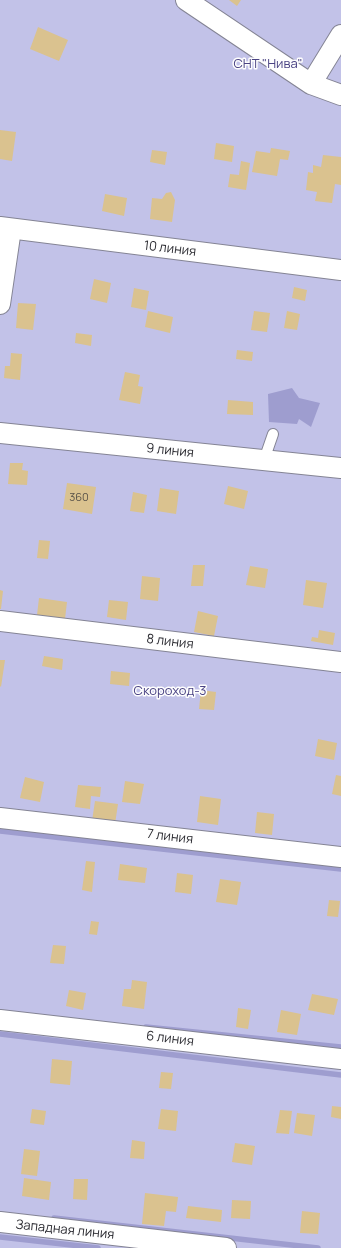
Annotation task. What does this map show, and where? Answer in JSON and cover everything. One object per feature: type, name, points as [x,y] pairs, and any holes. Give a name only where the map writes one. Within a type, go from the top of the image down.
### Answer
[{"type":"street","points":[[186,0],[311,84],[341,95]]},
{"type":"street","points":[[311,84],[341,35]]},
{"type":"street","points":[[0,304],[5,228]]},
{"type":"street","name":"10 линия","points":[[5,228],[341,270]]},
{"type":"street","name":"9 линия","points":[[0,433],[341,468]]},
{"type":"street","name":"8 линия","points":[[0,621],[341,662]]},
{"type":"street","name":"7 линия","points":[[0,818],[341,857]]},
{"type":"street","name":"6 линия","points":[[0,1020],[341,1059]]},
{"type":"street","name":"Западная линия","points":[[0,1222],[226,1248]]},
{"type":"lane","points":[[264,460],[273,434]]},
{"type":"green space","name":"Скороход-3","points":[[0,0],[341,0],[341,1248],[0,1248]]},
{"type":"shaded area","points":[[292,388],[299,398],[320,403],[311,427],[299,419],[297,424],[269,422],[268,394]]},
{"type":"building","points":[[229,0],[241,0],[237,6]]},
{"type":"building","points":[[38,27],[68,40],[59,61],[30,49]]},
{"type":"building","points":[[0,130],[16,132],[12,161],[0,159]]},
{"type":"building","points":[[216,143],[234,146],[232,162],[214,159]]},
{"type":"building","points":[[271,148],[290,151],[288,160],[280,159],[277,176],[252,172],[256,151],[270,153]]},
{"type":"building","points":[[152,150],[167,152],[165,165],[150,162]]},
{"type":"building","points":[[323,155],[341,157],[341,185],[335,184],[332,203],[315,201],[317,192],[306,190],[308,172],[313,173],[313,165],[321,167]]},
{"type":"building","points":[[241,161],[250,163],[246,190],[228,187],[230,174],[239,175]]},
{"type":"building","points":[[171,192],[175,200],[172,222],[150,219],[152,198],[162,199],[166,193]]},
{"type":"building","points":[[105,194],[127,198],[124,216],[102,211]]},
{"type":"building","points":[[94,279],[111,283],[107,303],[90,299]]},
{"type":"building","points":[[294,287],[307,290],[305,301],[292,298]]},
{"type":"building","points":[[134,288],[149,291],[146,310],[131,307]]},
{"type":"building","points":[[18,303],[36,304],[33,330],[16,328]]},
{"type":"building","points":[[148,311],[173,317],[170,333],[145,327]]},
{"type":"building","points":[[254,311],[270,313],[267,332],[251,330]]},
{"type":"building","points":[[287,311],[300,314],[297,330],[284,328]]},
{"type":"building","points":[[76,333],[92,335],[91,346],[75,343]]},
{"type":"building","points":[[237,350],[253,352],[252,361],[236,359]]},
{"type":"building","points":[[11,353],[22,354],[20,380],[4,378],[5,366],[10,366]]},
{"type":"building","points":[[125,372],[140,375],[138,386],[143,387],[140,404],[119,400]]},
{"type":"building","points":[[228,400],[253,402],[253,415],[227,414]]},
{"type":"building","points":[[10,463],[23,463],[22,470],[28,471],[27,485],[8,484]]},
{"type":"building","points":[[67,483],[96,487],[92,514],[63,509]]},
{"type":"building","points":[[228,486],[248,491],[244,509],[224,504]]},
{"type":"building","points":[[160,488],[179,491],[176,514],[157,511]]},
{"type":"building","points":[[133,492],[147,495],[144,513],[130,511]]},
{"type":"building","points":[[39,540],[50,541],[48,559],[37,558]]},
{"type":"building","points":[[193,565],[205,565],[203,586],[191,586]]},
{"type":"building","points":[[250,566],[268,569],[265,588],[246,585]]},
{"type":"building","points":[[142,576],[160,578],[158,601],[140,599]]},
{"type":"building","points":[[306,580],[327,583],[323,608],[303,605]]},
{"type":"building","points":[[0,590],[3,591],[1,609],[0,609]]},
{"type":"building","points":[[39,598],[67,602],[65,619],[37,615]]},
{"type":"building","points":[[109,600],[128,602],[126,620],[107,617]]},
{"type":"building","points":[[198,611],[218,616],[214,636],[194,632]]},
{"type":"building","points":[[319,630],[335,633],[333,645],[311,641],[312,637],[318,638]]},
{"type":"building","points":[[44,656],[63,659],[62,670],[42,666]]},
{"type":"building","points":[[0,660],[5,660],[1,687],[0,686]]},
{"type":"building","points":[[111,671],[130,673],[129,686],[110,684]]},
{"type":"building","points":[[201,690],[216,692],[214,710],[199,709]]},
{"type":"building","points":[[318,739],[337,743],[334,760],[315,756]]},
{"type":"building","points":[[336,775],[341,776],[341,796],[332,794]]},
{"type":"building","points":[[25,777],[44,782],[40,802],[20,798]]},
{"type":"building","points":[[125,781],[144,784],[140,804],[122,802]]},
{"type":"building","points":[[78,785],[101,787],[100,797],[91,796],[90,809],[75,807]]},
{"type":"building","points":[[200,796],[221,799],[218,825],[197,822]]},
{"type":"building","points":[[95,801],[118,804],[115,824],[92,821]]},
{"type":"building","points":[[257,812],[274,814],[272,835],[255,833]]},
{"type":"building","points":[[86,861],[95,862],[92,892],[82,890]]},
{"type":"building","points":[[120,864],[147,868],[145,883],[118,880]]},
{"type":"building","points":[[177,873],[193,875],[191,894],[175,892]]},
{"type":"building","points":[[220,879],[241,882],[237,905],[216,902]]},
{"type":"building","points":[[329,900],[340,901],[338,917],[327,916]]},
{"type":"building","points":[[91,921],[99,922],[97,935],[89,934]]},
{"type":"building","points":[[53,945],[66,946],[64,964],[50,963]]},
{"type":"building","points":[[132,980],[147,982],[144,1009],[122,1006],[124,989],[131,989]]},
{"type":"building","points":[[69,990],[86,993],[83,1010],[66,1006]]},
{"type":"building","points":[[312,994],[338,999],[334,1015],[308,1010]]},
{"type":"building","points":[[238,1008],[251,1010],[248,1029],[236,1027]]},
{"type":"building","points":[[281,1010],[301,1014],[297,1035],[277,1032]]},
{"type":"building","points":[[52,1059],[72,1061],[70,1085],[50,1083]]},
{"type":"building","points":[[161,1072],[173,1073],[171,1089],[159,1088]]},
{"type":"building","points":[[332,1106],[341,1107],[341,1119],[331,1117]]},
{"type":"building","points":[[32,1109],[46,1111],[44,1125],[30,1123]]},
{"type":"building","points":[[161,1109],[178,1111],[176,1131],[158,1129]]},
{"type":"building","points":[[280,1110],[292,1111],[289,1134],[276,1133]]},
{"type":"building","points":[[297,1113],[315,1115],[312,1136],[294,1133]]},
{"type":"building","points":[[132,1140],[145,1142],[144,1159],[130,1158]]},
{"type":"building","points":[[235,1143],[255,1146],[252,1165],[232,1162]]},
{"type":"building","points":[[24,1149],[40,1151],[37,1176],[21,1174]]},
{"type":"building","points":[[24,1178],[51,1182],[49,1200],[22,1196]]},
{"type":"building","points":[[74,1179],[88,1179],[87,1200],[73,1199]]},
{"type":"building","points":[[145,1193],[178,1197],[176,1212],[166,1211],[164,1226],[142,1224]]},
{"type":"building","points":[[232,1200],[251,1201],[250,1219],[231,1218]]},
{"type":"building","points":[[188,1206],[222,1210],[221,1222],[186,1218]]},
{"type":"building","points":[[302,1211],[320,1213],[318,1234],[300,1233]]},
{"type":"waterway","points":[[0,831],[341,869]]},
{"type":"waterway","points":[[146,1027],[341,1047]]},
{"type":"waterway","points":[[0,1034],[341,1075]]},
{"type":"waterway","points":[[54,1218],[318,1248]]},
{"type":"waterway","points":[[0,1237],[98,1248]]},
{"type":"park label","name":"СНТ \"Нива\"","points":[[268,64]]}]
